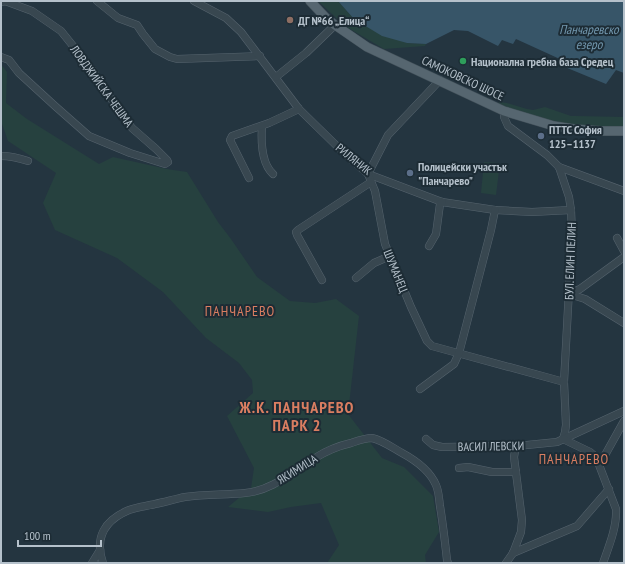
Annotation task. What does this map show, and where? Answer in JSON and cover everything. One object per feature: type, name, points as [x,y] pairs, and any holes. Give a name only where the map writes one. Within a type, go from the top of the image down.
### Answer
[{"type":"main road","name":"САМОКОВСКО ШОСЕ","points":[[310,1],[326,18],[367,47],[504,111],[536,121],[574,130],[624,131]]},
{"type":"street","name":"ЛОВДЖИЙСКА ЧЕШМА","points":[[1,2],[5,1],[32,11],[61,31],[94,72],[132,128],[156,149],[168,162],[165,164],[130,153],[89,136],[19,73],[9,60],[1,57]]},
{"type":"street","points":[[96,1],[118,18],[137,24],[155,49],[170,57],[178,59],[260,56]]},
{"type":"street","name":"РИЛЯНИК","points":[[194,1],[226,18],[242,32],[299,109],[344,154],[368,174],[442,202],[495,210],[532,212],[571,210]]},
{"type":"street","points":[[276,77],[306,53],[335,25]]},
{"type":"street","points":[[368,174],[388,135],[440,80]]},
{"type":"street","points":[[249,178],[230,140],[232,136],[262,126],[299,109]]},
{"type":"street","points":[[504,111],[504,117],[508,126],[547,155],[559,166],[624,190]]},
{"type":"street","points":[[262,126],[262,153],[265,162],[273,174]]},
{"type":"street","points":[[1,156],[9,156],[28,161]]},
{"type":"street","name":"БУЛ. ЕЛИН ПЕЛИН","points":[[559,166],[567,190],[571,210],[572,234],[564,382],[566,425],[563,438]]},
{"type":"street","name":"ШУМАНЕЦ","points":[[368,174],[374,191],[385,244],[427,342],[432,346],[564,382]]},
{"type":"street","points":[[322,280],[296,232],[371,182]]},
{"type":"street","points":[[429,246],[436,234],[440,204],[442,202]]},
{"type":"street","points":[[420,389],[454,364],[459,353],[495,210]]},
{"type":"street","points":[[617,238],[624,251]]},
{"type":"street","points":[[356,278],[374,264],[390,256]]},
{"type":"street","points":[[568,294],[580,289],[624,257]]},
{"type":"street","points":[[568,294],[585,299],[624,323]]},
{"type":"street","name":"ВАСИЛ ЛЕВСКИ","points":[[426,439],[433,445],[442,447],[517,446],[557,442],[624,411]]},
{"type":"street","points":[[600,464],[624,421]]},
{"type":"street","name":"ЯКИМИЦА","points":[[103,563],[100,550],[102,534],[107,524],[130,510],[186,497],[257,491],[271,486],[332,448],[371,438],[381,441],[408,456],[430,475],[436,485],[439,496],[448,563]]},
{"type":"street","points":[[563,438],[590,452],[596,457],[600,464],[616,509],[617,518],[603,563]]},
{"type":"street","points":[[506,563],[513,553],[521,532],[522,520],[514,457],[517,446]]},
{"type":"street","points":[[459,468],[468,467],[492,472],[516,472]]},
{"type":"street","points":[[513,553],[577,526],[609,489]]},
{"type":"street","points":[[92,563],[100,550]]},
{"type":"green space","points":[[318,1],[338,1],[354,19],[407,43],[426,44],[425,46],[384,49],[345,26]]},
{"type":"green space","points":[[1,64],[7,72],[6,103],[27,119],[99,164],[113,157],[187,172],[218,222],[257,277],[290,301],[315,303],[336,299],[359,316],[348,414],[382,458],[404,467],[433,496],[439,532],[425,555],[426,563],[327,563],[339,545],[321,503],[268,512],[228,507],[251,488],[254,468],[227,416],[253,393],[252,380],[239,363],[206,338],[163,292],[117,258],[55,230],[43,203],[56,173],[8,141],[1,121]]},
{"type":"green space","points":[[499,102],[533,110],[545,107],[571,116],[624,117],[624,127],[585,126],[556,122],[499,104]]},
{"type":"green space","points":[[484,162],[500,163],[496,195],[481,193]]},
{"type":"water","name":"Панчаревско езеро","points":[[338,1],[624,1],[624,73],[616,70],[606,84],[560,65],[562,60],[516,39],[513,44],[502,40],[498,46],[468,31],[454,30],[426,44],[407,43],[382,36],[354,19]]},
{"type":"place","name":"ДГ №66 „Елица“","points":[[290,20]]},
{"type":"place","name":"Национална гребна база Средец","points":[[463,61]]},
{"type":"place","name":"ПТТС София 125–1137","points":[[541,136]]},
{"type":"place","name":"Полицейски участък \"Панчарево\"","points":[[410,173]]},
{"type":"district","name":"ПАНЧАРЕВО","points":[[240,311]]},
{"type":"district","name":"Ж.К. ПАНЧАРЕВО ПАРК 2","points":[[297,416]]},
{"type":"district","name":"ПАНЧАРЕВО","points":[[574,459]]}]
